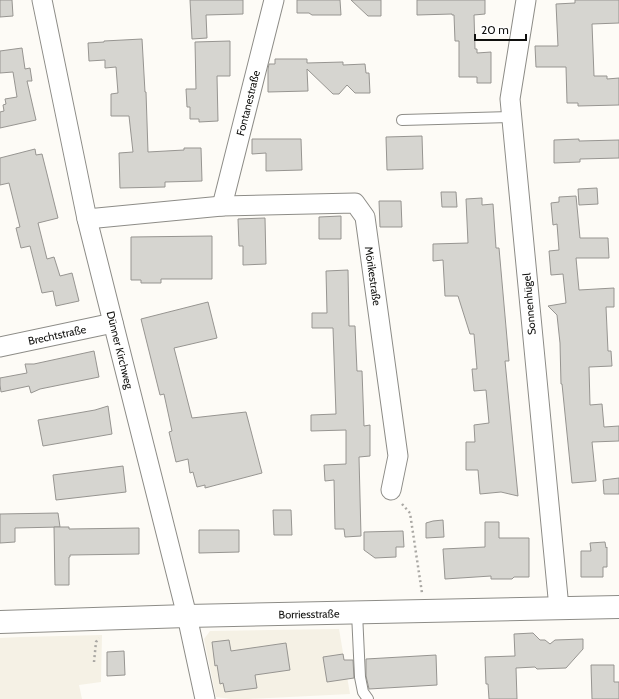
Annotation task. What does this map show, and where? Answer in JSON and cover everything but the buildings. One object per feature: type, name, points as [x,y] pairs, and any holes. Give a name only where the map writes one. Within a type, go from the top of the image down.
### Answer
[{"type":"main road","name":"Borriesstraße","points":[[0,622],[103,618],[619,607]]},
{"type":"street","name":"Dünner Kirchweg","points":[[42,0],[87,219],[187,616],[205,699]]},
{"type":"street","name":"Fontanestraße","points":[[222,206],[274,0]]},
{"type":"street","name":"Sonnenhügel","points":[[526,0],[510,99],[559,608]]},
{"type":"street","name":"Mörikestraße","points":[[87,219],[222,206],[355,203],[365,218],[398,456],[391,490]]},
{"type":"street","name":"Brechtstraße","points":[[0,347],[113,323]]},
{"type":"lane","points":[[402,120],[512,117]]},
{"type":"lane","points":[[358,613],[360,677],[363,692],[368,699]]},
{"type":"path","points":[[391,490],[410,513],[424,611]]},
{"type":"path","points":[[94,662],[96,642],[102,632],[103,618]]},
{"type":"shaded area","points":[[339,629],[350,694],[248,699],[216,697],[204,639],[210,631]]},
{"type":"shaded area","points":[[102,635],[101,682],[79,685],[82,699],[0,699],[0,638]]}]
